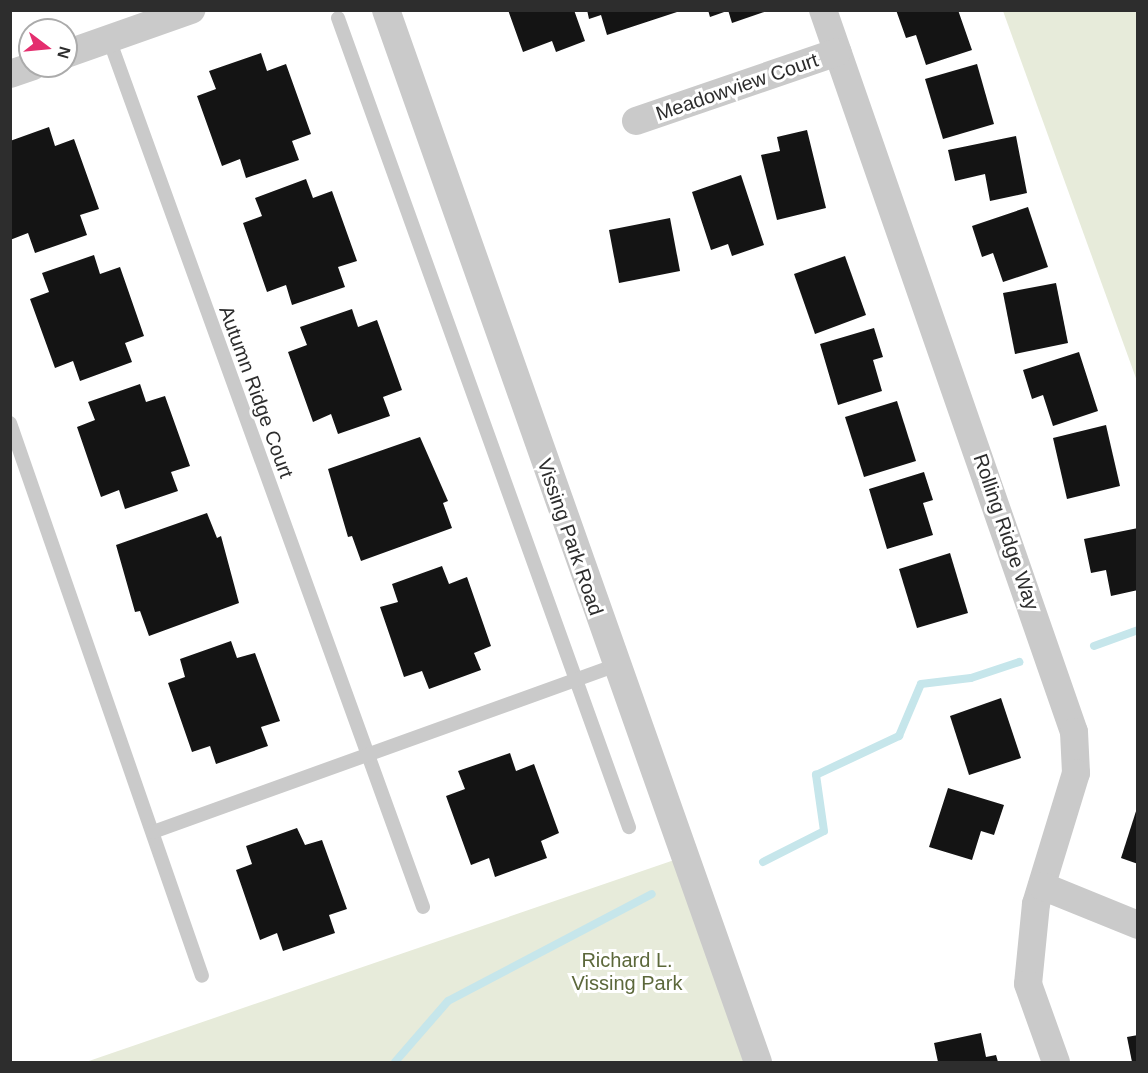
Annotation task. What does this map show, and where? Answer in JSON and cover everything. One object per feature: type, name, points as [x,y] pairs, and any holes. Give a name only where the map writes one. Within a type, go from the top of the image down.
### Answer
[{"type":"street","points":[[78,50],[191,10]]},
{"type":"street","name":"Vissing Park Road","points":[[386,10],[615,666],[758,1062]]},
{"type":"street","name":"Rolling Ridge Way","points":[[823,10],[1074,732],[1076,773],[1042,886],[1028,984],[1056,1062]]},
{"type":"street","name":"Meadowview Court","points":[[636,122],[837,52]]},
{"type":"street","points":[[1042,886],[1137,925]]},
{"type":"lane","points":[[338,18],[575,683],[629,827]]},
{"type":"lane","name":"Autumn Ridge Court","points":[[109,39],[366,758],[423,907]]},
{"type":"lane","points":[[10,423],[202,976]]},
{"type":"lane","points":[[153,832],[575,683],[615,666]]},
{"type":"green space","points":[[1003,11],[1137,11],[1137,381]]},
{"type":"green space","name":"Richard L. Vissing Park","points":[[683,857],[757,1062],[86,1062]]},
{"type":"building","points":[[508,10],[574,10],[585,41],[556,52],[552,41],[523,52]]},
{"type":"building","points":[[587,10],[677,10],[677,12],[607,35],[601,15],[589,19]]},
{"type":"building","points":[[708,10],[727,10],[727,11],[710,17]]},
{"type":"building","points":[[728,10],[767,10],[767,11],[732,23]]},
{"type":"building","points":[[896,10],[958,10],[972,50],[926,65],[916,35],[906,38]]},
{"type":"building","points":[[261,53],[267,71],[286,64],[311,134],[292,141],[299,160],[246,178],[240,159],[222,166],[197,96],[216,89],[209,71]]},
{"type":"building","points":[[977,64],[994,124],[943,139],[925,79]]},
{"type":"building","points":[[49,127],[55,146],[74,139],[99,209],[80,215],[87,235],[35,253],[28,233],[10,240],[10,141]]},
{"type":"building","points":[[807,130],[826,208],[777,220],[761,155],[780,151],[777,137]]},
{"type":"building","points":[[1016,136],[1027,193],[990,201],[985,174],[955,181],[948,150]]},
{"type":"building","points":[[741,175],[764,245],[732,256],[728,244],[711,250],[692,192]]},
{"type":"building","points":[[306,179],[313,198],[332,191],[357,261],[338,267],[345,287],[292,305],[286,285],[267,292],[243,223],[262,216],[255,198]]},
{"type":"building","points":[[1028,207],[1048,267],[1003,282],[993,253],[982,257],[972,226]]},
{"type":"building","points":[[670,218],[680,271],[619,283],[609,230]]},
{"type":"building","points":[[94,255],[100,274],[120,267],[144,336],[125,343],[132,362],[80,381],[73,361],[55,368],[30,299],[49,292],[42,273]]},
{"type":"building","points":[[845,256],[866,315],[815,334],[794,274]]},
{"type":"building","points":[[1056,283],[1068,343],[1015,354],[1003,293]]},
{"type":"building","points":[[352,309],[358,327],[377,320],[402,390],[383,397],[390,416],[338,434],[331,414],[313,422],[288,352],[307,345],[300,327]]},
{"type":"building","points":[[874,328],[883,357],[873,360],[882,391],[838,405],[820,344]]},
{"type":"building","points":[[1079,352],[1098,411],[1053,426],[1043,395],[1032,399],[1023,370]]},
{"type":"building","points":[[140,384],[146,402],[165,396],[190,466],[171,472],[178,491],[125,509],[119,490],[101,497],[77,427],[95,420],[88,402]]},
{"type":"building","points":[[897,401],[916,461],[864,477],[845,417]]},
{"type":"building","points":[[1106,425],[1120,486],[1067,499],[1053,438]]},
{"type":"building","points":[[420,437],[448,501],[443,503],[452,528],[361,561],[352,536],[348,537],[328,469]]},
{"type":"building","points":[[924,472],[933,500],[923,503],[933,535],[887,549],[869,489]]},
{"type":"building","points":[[207,513],[217,538],[221,536],[239,603],[149,636],[140,611],[135,612],[116,545]]},
{"type":"building","points":[[1138,528],[1138,590],[1111,596],[1106,570],[1091,573],[1084,539]]},
{"type":"building","points":[[950,553],[968,613],[917,628],[899,569]]},
{"type":"building","points":[[442,566],[449,584],[467,577],[491,646],[474,653],[481,670],[429,689],[422,671],[404,677],[380,607],[398,602],[392,584]]},
{"type":"building","points":[[231,641],[237,658],[255,653],[280,721],[261,727],[268,746],[216,764],[210,746],[192,752],[168,683],[185,677],[180,659]]},
{"type":"building","points":[[1001,698],[1021,758],[969,775],[950,716]]},
{"type":"building","points":[[510,753],[516,771],[534,764],[559,833],[541,841],[547,858],[495,877],[489,858],[471,865],[446,796],[465,789],[458,771]]},
{"type":"building","points":[[948,788],[1004,805],[994,835],[981,831],[972,860],[929,847]]},
{"type":"building","points":[[1138,808],[1138,864],[1121,858]]},
{"type":"building","points":[[297,828],[305,845],[322,840],[347,909],[329,915],[335,933],[283,951],[277,933],[260,940],[236,870],[252,864],[246,846]]},
{"type":"building","points":[[981,1033],[986,1057],[996,1055],[998,1062],[938,1062],[934,1043]]},
{"type":"building","points":[[1138,1035],[1138,1062],[1132,1062],[1127,1037]]},
{"type":"waterway","points":[[1094,646],[1138,630]]},
{"type":"waterway","points":[[763,862],[824,831],[816,775],[899,736],[921,684],[971,678],[1019,662]]},
{"type":"waterway","points":[[395,1062],[448,1001],[652,894]]}]
